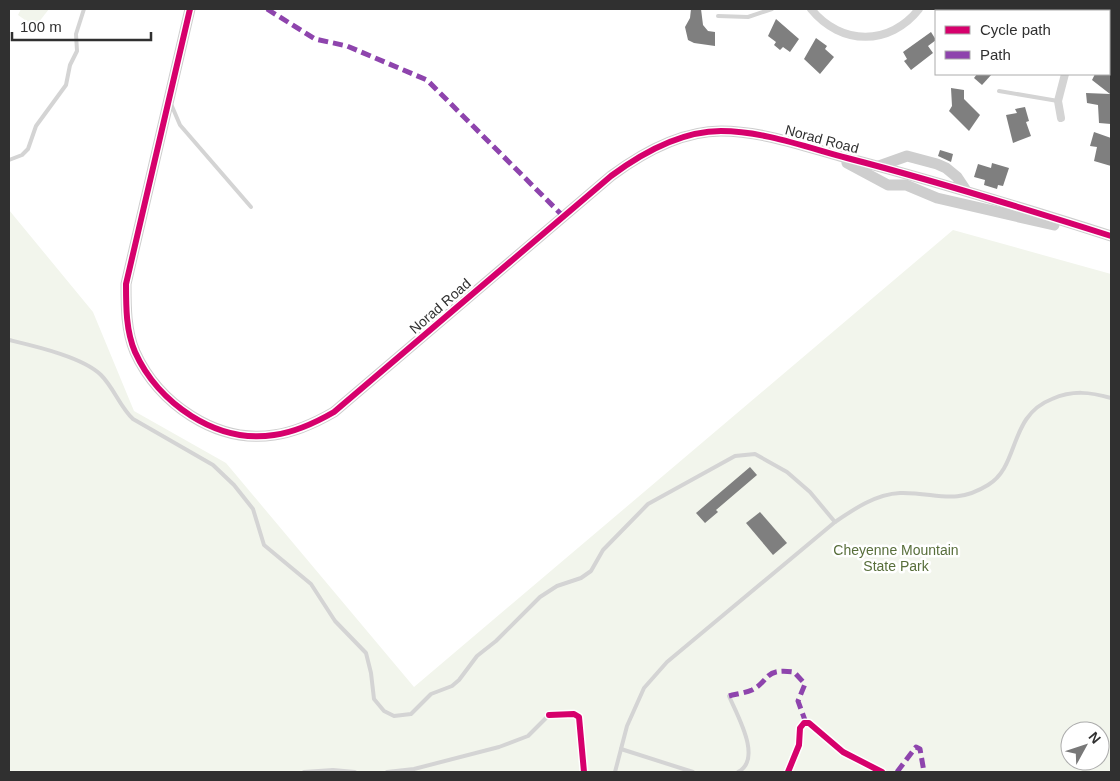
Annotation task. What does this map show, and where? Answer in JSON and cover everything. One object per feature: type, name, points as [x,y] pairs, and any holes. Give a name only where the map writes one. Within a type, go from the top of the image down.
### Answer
[{"type":"street","name":"Norad Road","points":[[190,9],[126,284],[129,332],[135,351],[144,368],[155,386],[169,401],[208,425],[253,436],[273,435],[298,430],[334,412],[611,176],[646,152],[668,142],[720,131],[751,133],[965,189],[1111,238]]},
{"type":"street","points":[[812,9],[820,19],[839,31],[856,36],[874,37],[893,31],[910,20],[919,9]]},
{"type":"street","points":[[1061,118],[1058,100],[1065,75]]},
{"type":"street","name":"Norad Road","points":[[810,148],[851,165],[888,185],[906,185],[938,198],[1111,238]]},
{"type":"street","points":[[879,166],[907,156],[937,164],[946,168],[957,177],[965,189]]},
{"type":"lane","points":[[9,160],[22,155],[28,149],[36,126],[66,85],[70,66],[77,51],[76,34],[84,9]]},
{"type":"lane","points":[[718,16],[748,16],[772,9]]},
{"type":"lane","points":[[999,91],[1058,100]]},
{"type":"lane","points":[[169,100],[180,125],[252,207]]},
{"type":"lane","points":[[9,340],[62,353],[92,368],[102,376],[126,412],[133,419],[204,460],[222,473],[253,509],[264,545],[311,584],[335,621],[366,653],[374,699],[384,711],[394,716],[411,714],[431,694],[452,686],[459,680],[477,656],[496,641],[548,590],[582,578],[591,571],[603,550],[648,504],[735,456],[754,454],[787,472],[810,492],[834,522]]},
{"type":"lane","points":[[615,772],[627,726],[644,688],[667,662],[834,522],[870,501],[899,493],[955,498],[973,493],[991,483],[1002,470],[1023,423],[1031,412],[1045,402],[1077,392],[1111,398]]},
{"type":"lane","points":[[729,696],[749,745],[748,760],[738,772]]},
{"type":"lane","points":[[387,772],[414,769],[499,747],[528,736],[549,715]]},
{"type":"lane","points":[[621,749],[693,772]]},
{"type":"lane","points":[[304,772],[333,770],[355,772]]},
{"type":"green space","points":[[21,9],[49,9],[35,27],[18,15]]},
{"type":"green space","name":"Cheyenne Mountain State Park","points":[[9,210],[93,312],[134,411],[226,463],[414,687],[953,230],[1111,274],[1111,772],[9,772]]},
{"type":"building","points":[[691,9],[701,9],[703,25],[708,31],[715,32],[715,46],[694,43],[688,40],[685,27],[690,18]]},
{"type":"building","points":[[776,19],[799,39],[790,52],[783,47],[780,50],[774,45],[776,42],[768,36]]},
{"type":"building","points":[[931,32],[935,38],[935,41],[928,46],[933,53],[911,70],[904,61],[907,59],[903,52]]},
{"type":"building","points":[[816,38],[827,46],[825,49],[834,57],[820,74],[804,59]]},
{"type":"building","points":[[1111,74],[1111,124],[1099,123],[1098,105],[1087,103],[1086,93],[1110,94],[1092,80],[1094,75]]},
{"type":"building","points":[[976,75],[991,75],[982,85],[974,78]]},
{"type":"building","points":[[951,88],[964,90],[964,99],[980,115],[969,131],[949,111],[952,106]]},
{"type":"building","points":[[1025,107],[1029,121],[1026,122],[1031,136],[1013,143],[1006,115],[1017,113],[1015,109]]},
{"type":"building","points":[[1094,132],[1111,138],[1111,166],[1094,161],[1097,147],[1090,146]]},
{"type":"building","points":[[940,150],[953,154],[951,162],[938,156]]},
{"type":"building","points":[[992,163],[1009,168],[1003,186],[998,185],[997,189],[984,185],[985,180],[974,177],[978,164],[991,168]]},
{"type":"building","points":[[750,467],[757,475],[716,510],[718,512],[705,523],[696,513]]},
{"type":"building","points":[[760,512],[787,543],[773,555],[746,523]]},
{"type":"marked path","points":[[267,9],[315,39],[347,46],[427,80],[564,217]]},
{"type":"marked path","points":[[729,696],[752,690],[772,673],[794,672],[805,684],[798,701],[806,723]]},
{"type":"marked path","points":[[897,772],[916,747],[920,749],[924,772]]},
{"type":"cycle path","points":[[190,9],[126,284],[127,319],[135,352],[145,371],[158,388],[191,416],[231,433],[252,436],[282,434],[320,420],[334,412],[611,176],[636,159],[662,145],[691,135],[721,131],[753,134],[784,140],[946,185],[1111,236]]},
{"type":"cycle path","points":[[549,715],[574,714],[579,717],[584,772]]},
{"type":"cycle path","points":[[788,772],[799,745],[800,728],[804,723],[809,723],[843,752],[882,772]]}]
